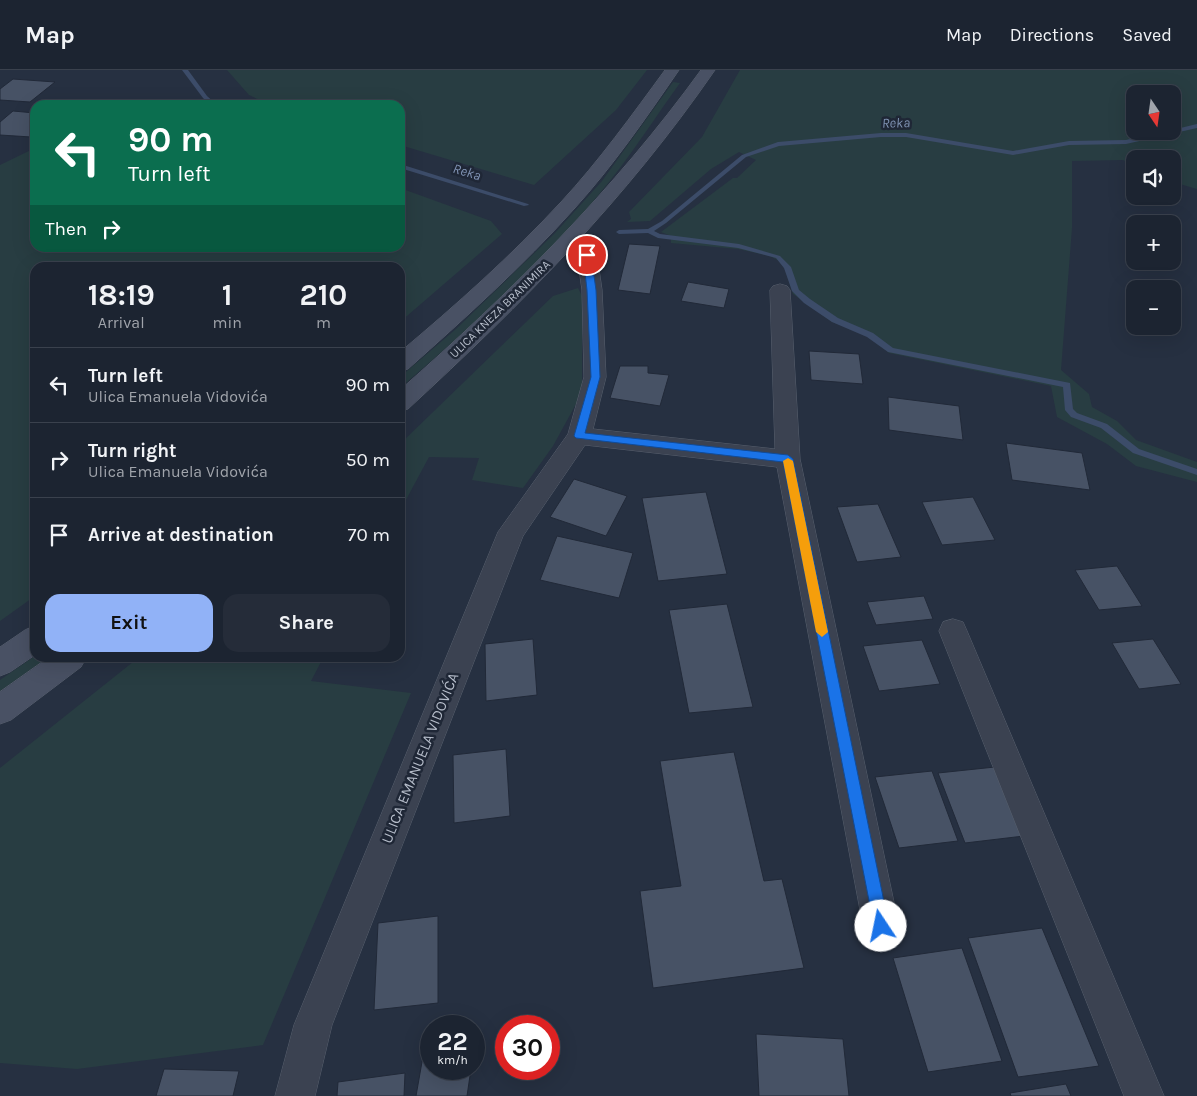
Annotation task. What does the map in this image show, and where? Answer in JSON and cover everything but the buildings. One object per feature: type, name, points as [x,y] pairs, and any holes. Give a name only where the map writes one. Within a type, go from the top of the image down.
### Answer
[{"type":"street","name":"ULICA KNEZA BRANIMIRA","points":[[405,359],[506,268],[569,204],[640,116],[672,70]]},
{"type":"street","name":"ULICA KNEZA BRANIMIRA","points":[[405,398],[476,335],[590,218],[656,144],[708,70]]},
{"type":"street","name":"ULICA EMANUELA VIDOVIĆA","points":[[295,1096],[313,1025],[511,532],[579,436],[595,377],[592,290],[587,255]]},
{"type":"street","points":[[780,290],[788,459],[881,926]]},
{"type":"street","points":[[579,436],[788,459]]},
{"type":"street","points":[[953,631],[1144,1096]]},
{"type":"street","points":[[0,663],[30,642]]},
{"type":"street","points":[[0,710],[66,662]]},
{"type":"green space","points":[[227,70],[647,70],[616,110],[534,185],[405,146],[405,100],[260,100],[249,95]]},
{"type":"green space","points":[[740,70],[1197,70],[1197,189],[1181,184],[1181,150],[1126,150],[1126,161],[1072,161],[1072,228],[1061,370],[1089,394],[1092,407],[1117,421],[1136,440],[1197,462],[1197,482],[1136,466],[1107,444],[1057,417],[1051,386],[889,353],[867,335],[832,322],[793,294],[785,269],[779,261],[770,256],[738,249],[671,243],[671,236],[661,232],[733,178],[737,178],[756,160],[739,152],[711,169],[650,221],[627,222],[631,219],[629,212],[702,137]]},
{"type":"green space","points":[[673,82],[680,83],[627,158],[586,210],[509,290],[405,384],[405,373],[456,329],[555,233],[602,181]]},
{"type":"green space","points":[[30,150],[30,252],[405,252],[405,190],[491,221],[502,234],[405,318],[405,262],[30,262],[30,600],[0,621],[0,165]]},
{"type":"green space","points":[[578,288],[582,296],[582,393],[553,446],[523,488],[472,480],[479,458],[429,457],[405,502],[405,439],[553,296]]},
{"type":"green space","points":[[30,659],[30,662],[41,662],[0,691],[0,680]]},
{"type":"green space","points":[[133,662],[321,662],[311,681],[411,693],[263,1045],[77,1069],[0,1063],[0,768]]},
{"type":"waterway","name":"Reka","points":[[185,70],[208,100]]},
{"type":"waterway","name":"Reka","points":[[649,231],[664,222],[744,156],[778,144],[881,135],[906,135],[1013,153],[1069,143],[1126,142],[1197,126]]},
{"type":"waterway","name":"Reka","points":[[405,168],[526,205]]},
{"type":"waterway","name":"Reka","points":[[619,232],[649,231]]},
{"type":"waterway","points":[[649,231],[658,236],[739,246],[778,257],[787,267],[796,291],[807,301],[835,320],[870,335],[891,350],[1067,385],[1069,410],[1074,415],[1104,426],[1136,451],[1197,472]]},
{"type":"slow traffic","points":[[788,461],[822,632]]},
{"type":"route","points":[[587,255],[592,290],[595,377],[579,436],[788,459],[881,926]]}]
